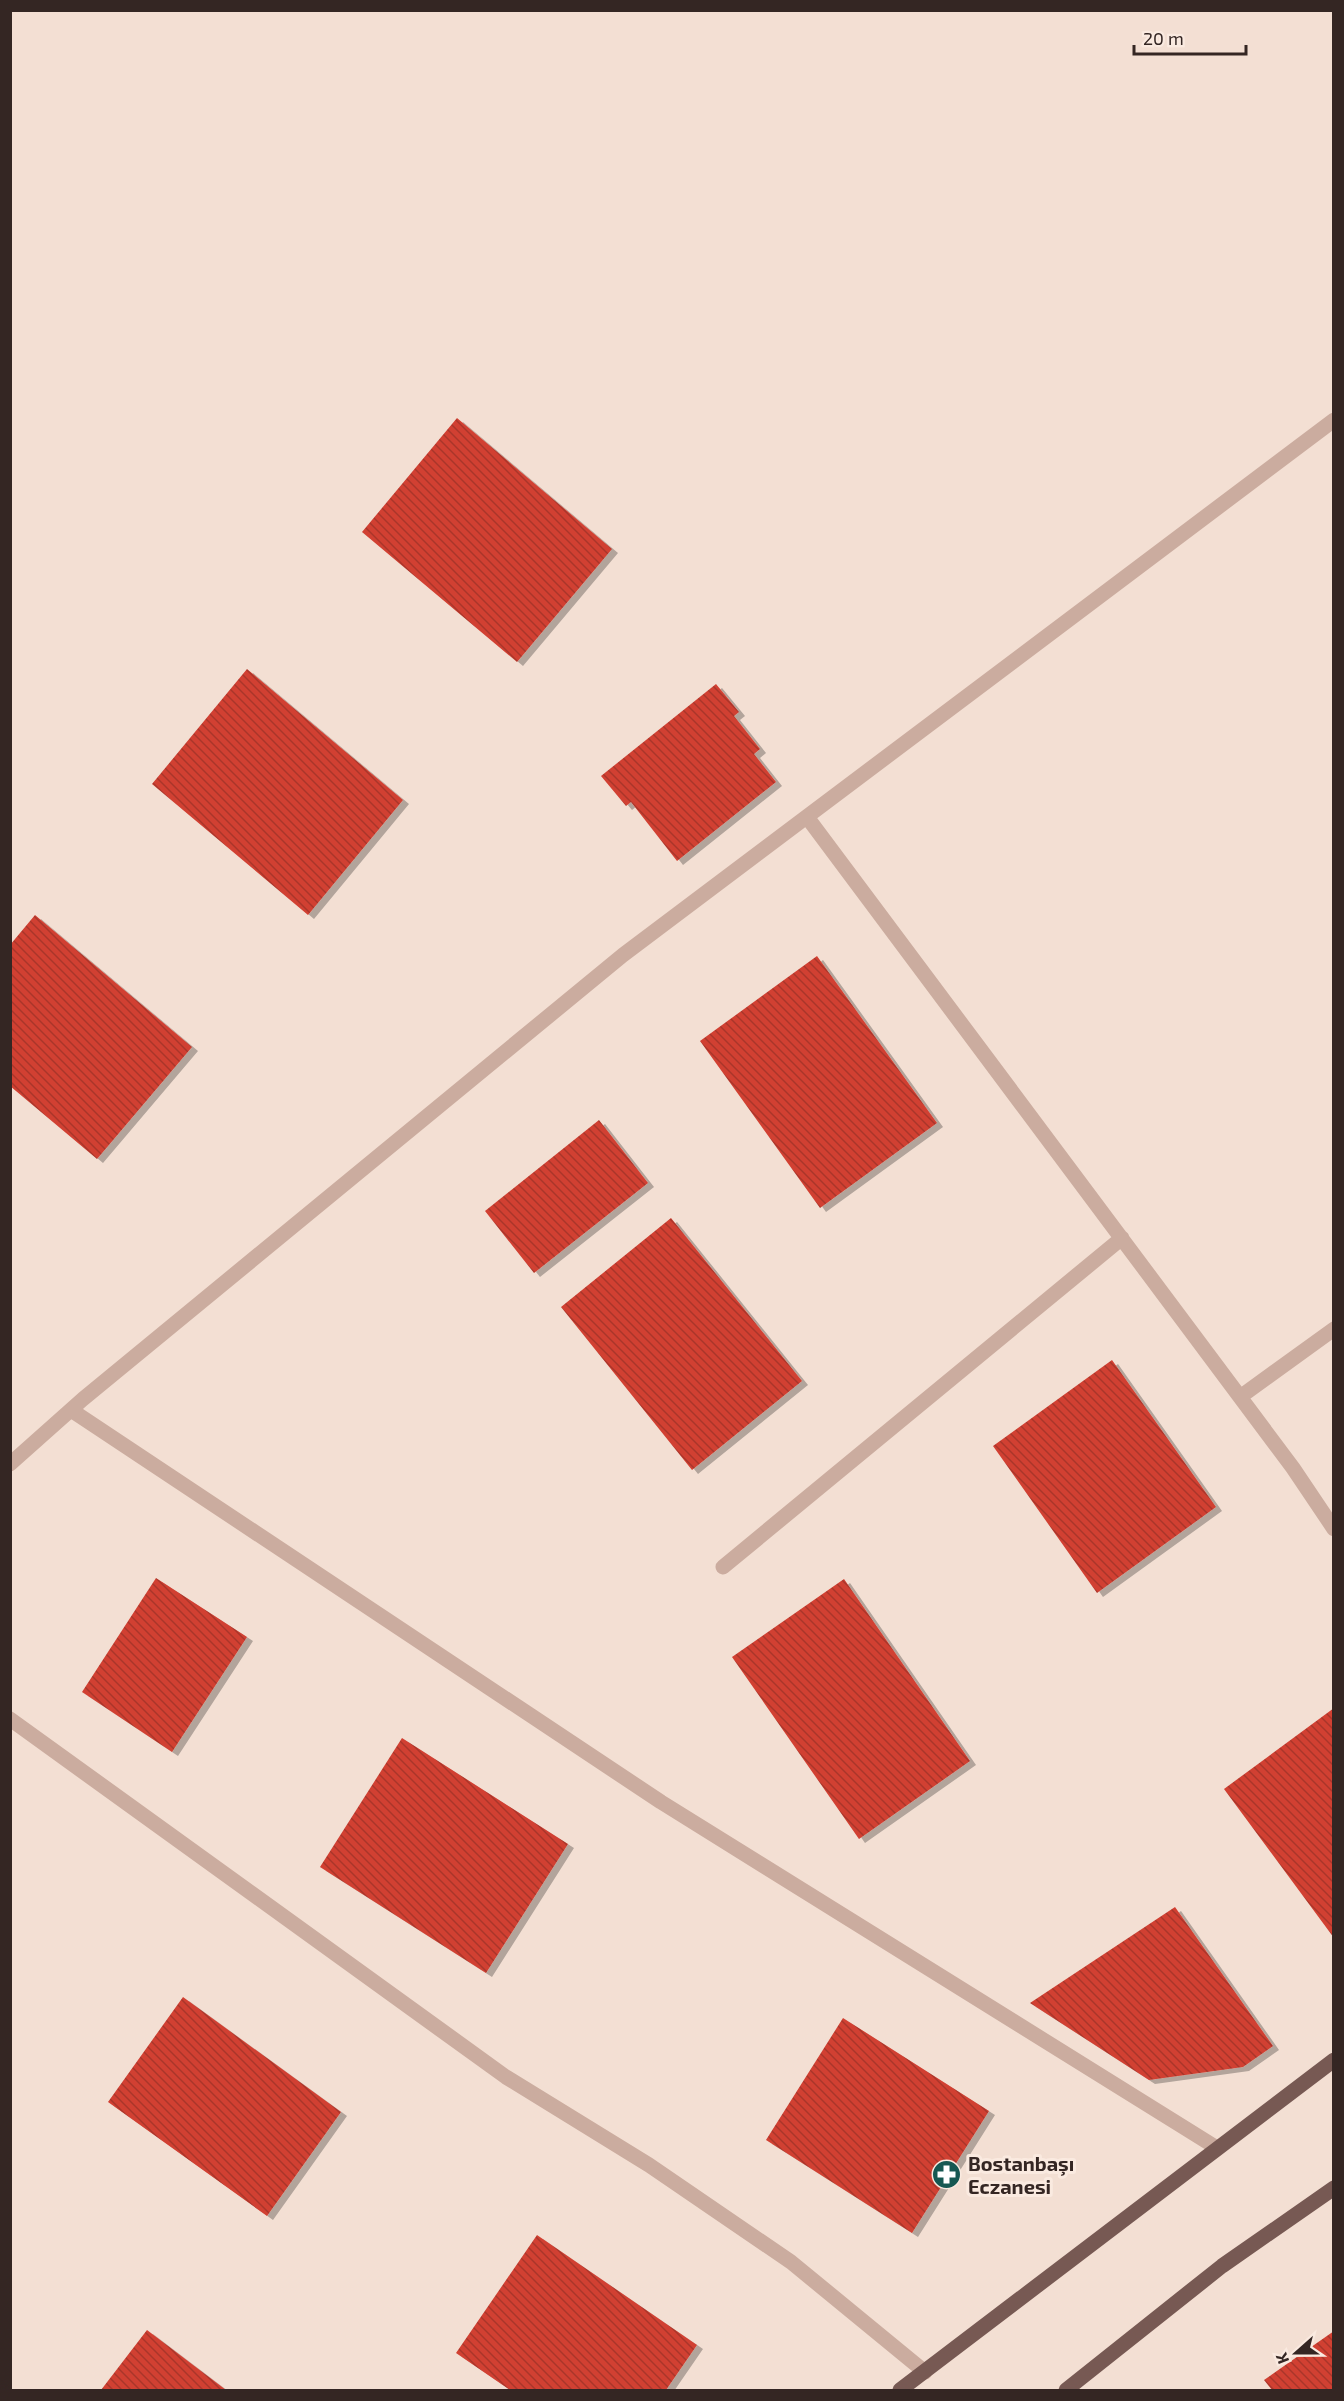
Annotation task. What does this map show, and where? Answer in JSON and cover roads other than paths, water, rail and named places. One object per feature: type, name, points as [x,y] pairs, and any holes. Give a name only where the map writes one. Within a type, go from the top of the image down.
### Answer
[{"type":"main road","points":[[900,2391],[1334,2060]]},
{"type":"main road","points":[[1066,2391],[1222,2266],[1334,2188]]},
{"type":"street","points":[[10,1464],[71,1410],[623,955],[1334,420]]},
{"type":"street","points":[[807,817],[1293,1468],[1334,1529]]},
{"type":"street","points":[[723,1567],[1122,1238]]},
{"type":"street","points":[[1240,1397],[1334,1329]]},
{"type":"street","points":[[71,1410],[661,1802],[1217,2148]]},
{"type":"street","points":[[10,1719],[506,2077],[649,2165],[791,2262],[925,2372]]},
{"type":"place","name":"Bostanbaşı Eczanesi","points":[[947,2175]]}]
